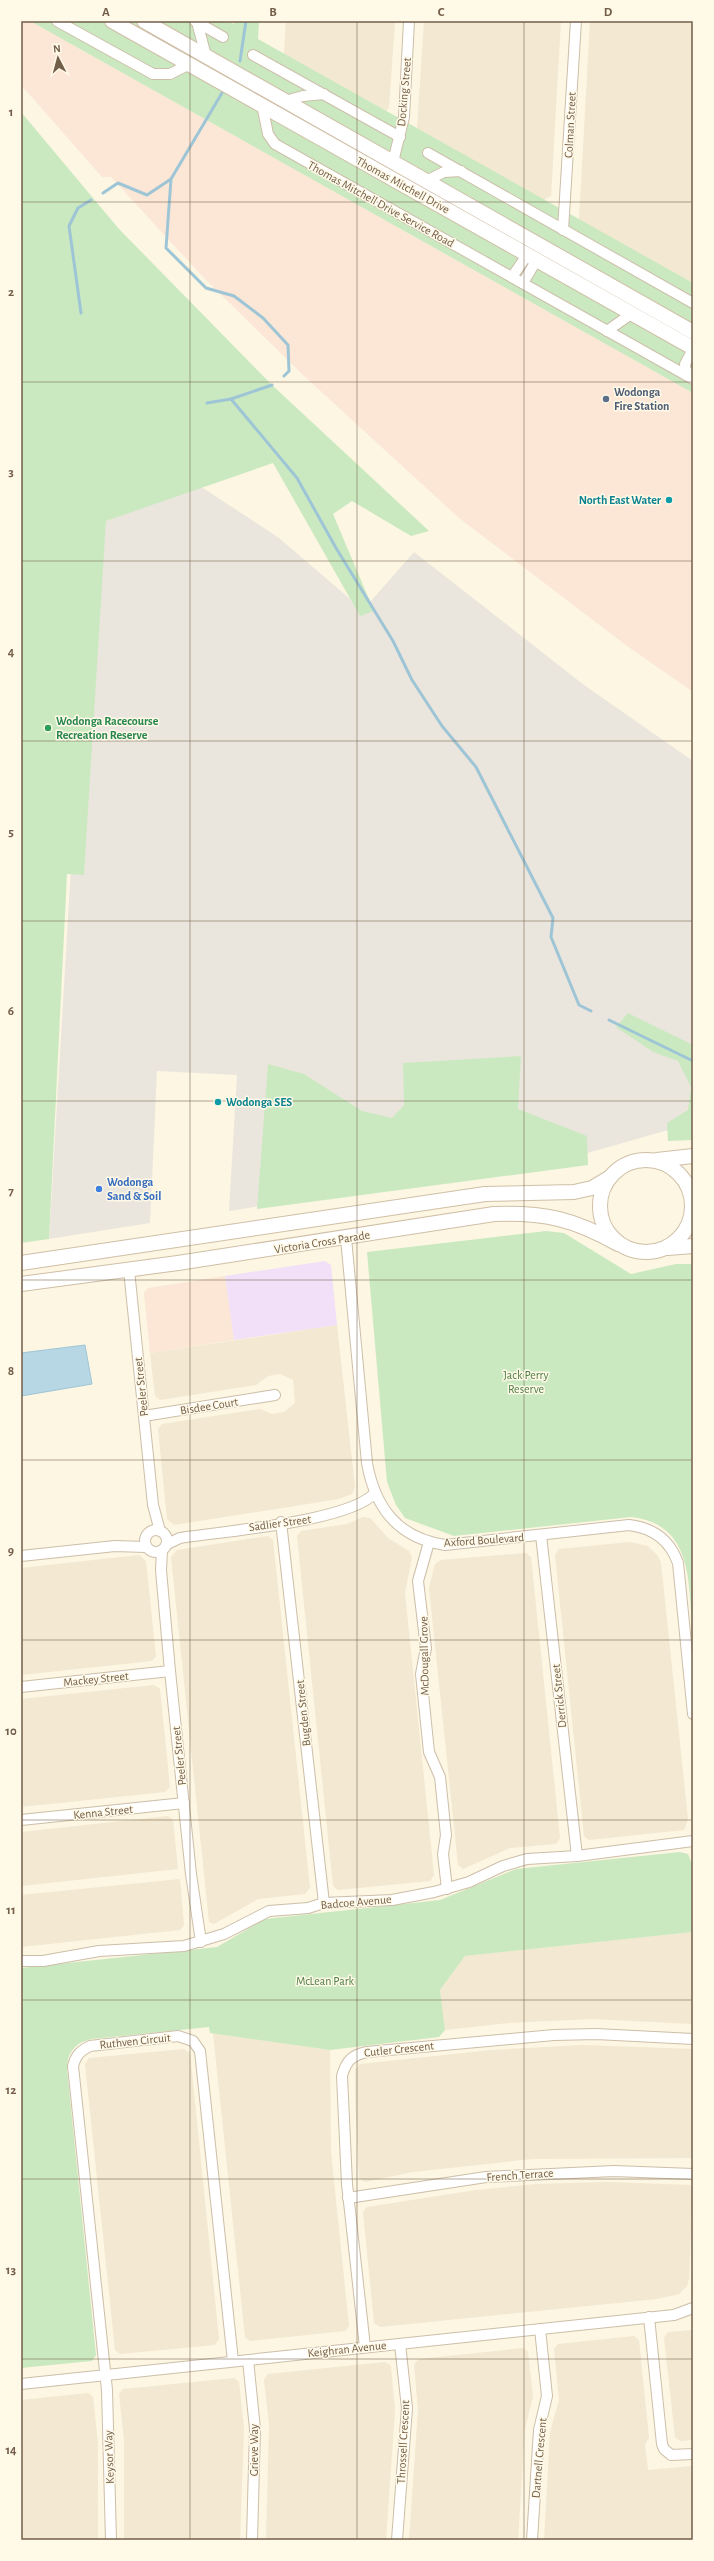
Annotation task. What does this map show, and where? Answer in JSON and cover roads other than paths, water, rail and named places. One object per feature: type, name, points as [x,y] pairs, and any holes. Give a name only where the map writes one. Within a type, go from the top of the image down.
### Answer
[{"type":"main road","name":"Thomas Mitchell Drive","points":[[112,21],[693,349]]},
{"type":"main road","name":"Thomas Mitchell Drive","points":[[144,21],[693,332]]},
{"type":"main road","points":[[190,64],[206,56]]},
{"type":"main road","points":[[391,178],[393,162]]},
{"type":"main road","points":[[426,181],[431,200]]},
{"type":"main road","points":[[531,258],[539,245]]},
{"type":"main road","points":[[631,314],[659,312]]},
{"type":"main road","points":[[693,1156],[633,1161],[618,1169],[609,1178],[601,1195],[600,1212],[608,1234],[618,1244],[629,1250],[644,1253],[660,1251],[668,1248],[693,1246]]},
{"type":"main road","points":[[656,1160],[674,1169],[691,1190],[690,1211],[686,1228],[668,1248]]},
{"type":"main road","name":"Victoria Cross Parade","points":[[21,1263],[485,1194],[574,1192],[598,1185],[609,1178]]},
{"type":"main road","name":"Victoria Cross Parade","points":[[21,1284],[178,1264],[494,1214],[528,1213],[571,1221],[618,1244]]},
{"type":"main road","points":[[342,1215],[346,1238]]},
{"type":"main road","points":[[174,1241],[178,1264]]},
{"type":"street","points":[[57,21],[153,74],[167,75],[190,64]]},
{"type":"street","points":[[196,21],[206,56]]},
{"type":"street","points":[[196,21],[223,37]]},
{"type":"street","name":"Docking Street","points":[[393,162],[404,117],[409,21]]},
{"type":"street","name":"Colman Street","points":[[563,230],[576,21]]},
{"type":"street","points":[[253,55],[400,137]]},
{"type":"street","points":[[285,101],[303,96],[324,94]]},
{"type":"street","name":"Thomas Mitchell Drive Service Road","points":[[262,105],[268,134],[275,144],[607,331],[691,375]]},
{"type":"street","points":[[428,153],[693,303]]},
{"type":"street","name":"Thomas Mitchell Drive","points":[[426,181],[444,172],[462,172]]},
{"type":"street","points":[[512,277],[531,258]]},
{"type":"street","points":[[523,283],[531,258]]},
{"type":"street","points":[[607,331],[631,314]]},
{"type":"street","points":[[691,375],[685,364],[693,349]]},
{"type":"street","name":"Axford Boulevard","points":[[346,1238],[367,1463],[375,1493],[382,1508],[413,1536],[429,1542],[445,1545],[629,1526],[651,1530],[671,1547],[679,1573],[693,1714]]},
{"type":"street","name":"Peeler Street","points":[[129,1270],[184,1803],[198,1930],[201,1942]]},
{"type":"street","name":"Bisdee Court","points":[[144,1416],[275,1395]]},
{"type":"street","name":"Sadlier Street","points":[[21,1556],[180,1538],[335,1514],[368,1500],[375,1493]]},
{"type":"street","name":"Bugden Street","points":[[281,1522],[324,1903]]},
{"type":"street","name":"Derrick Street","points":[[541,1535],[576,1856]]},
{"type":"street","name":"McDougall Grove","points":[[429,1542],[418,1581],[426,1648],[421,1674],[430,1752],[440,1777],[446,1835],[443,1854],[447,1889]]},
{"type":"street","name":"Mackey Street","points":[[21,1687],[170,1671]]},
{"type":"street","name":"Kenna Street","points":[[21,1820],[184,1803]]},
{"type":"street","name":"Badcoe Avenue","points":[[21,1961],[43,1961],[99,1951],[184,1946],[224,1934],[269,1911],[308,1908],[324,1903],[392,1900],[447,1889],[521,1860],[576,1856],[693,1841]]},
{"type":"street","name":"Cutler Crescent","points":[[365,2347],[348,2198],[342,2076],[348,2060],[356,2054],[554,2035],[602,2034],[693,2039]]},
{"type":"street","name":"Ruthven Circuit","points":[[105,2375],[73,2066],[75,2057],[81,2050],[90,2046],[178,2036],[193,2041],[200,2052],[233,2361]]},
{"type":"street","name":"French Terrace","points":[[348,2198],[486,2177],[598,2171],[693,2174]]},
{"type":"street","name":"Keighran Avenue","points":[[21,2384],[674,2315],[693,2308]]},
{"type":"street","points":[[649,2317],[662,2444],[671,2455],[693,2454]]},
{"type":"street","name":"Dartnell Crescent","points":[[532,2540],[539,2430],[547,2396],[540,2329]]},
{"type":"street","name":"Throssell Crescent","points":[[397,2540],[407,2408],[400,2344]]},
{"type":"street","name":"Grieve Way","points":[[248,2360],[255,2429],[252,2540]]},
{"type":"street","name":"Keysor Way","points":[[105,2375],[111,2540]]},
{"type":"water","points":[[85,1345],[92,1384],[21,1396],[21,1353]]},
{"type":"waterway","points":[[240,61],[246,21]]},
{"type":"waterway","points":[[103,193],[118,183],[147,195],[171,179],[222,93]]},
{"type":"waterway","points":[[171,179],[166,248],[206,288],[234,296],[263,318],[288,345],[289,371],[284,376]]},
{"type":"waterway","points":[[81,313],[69,226],[78,208],[91,200]]},
{"type":"waterway","points":[[207,403],[231,399],[272,385]]},
{"type":"waterway","points":[[231,399],[297,478],[336,548],[393,641],[412,680],[442,726],[476,767],[553,918],[551,937],[579,1005],[591,1011]]},
{"type":"waterway","points":[[609,1020],[693,1061]]},
{"type":"place","name":"Wodonga Fire Station","points":[[606,399]]},
{"type":"place","name":"North East Water","points":[[669,500]]},
{"type":"place","name":"Wodonga Racecourse Recreation Reserve","points":[[48,728]]},
{"type":"place","name":"Wodonga SES","points":[[218,1102]]},
{"type":"place","name":"Wodonga Sand & Soil","points":[[99,1189]]},
{"type":"park label","name":"Jack Perry Reserve","points":[[526,1382]]},
{"type":"park label","name":"McLean Park","points":[[325,1981]]}]
